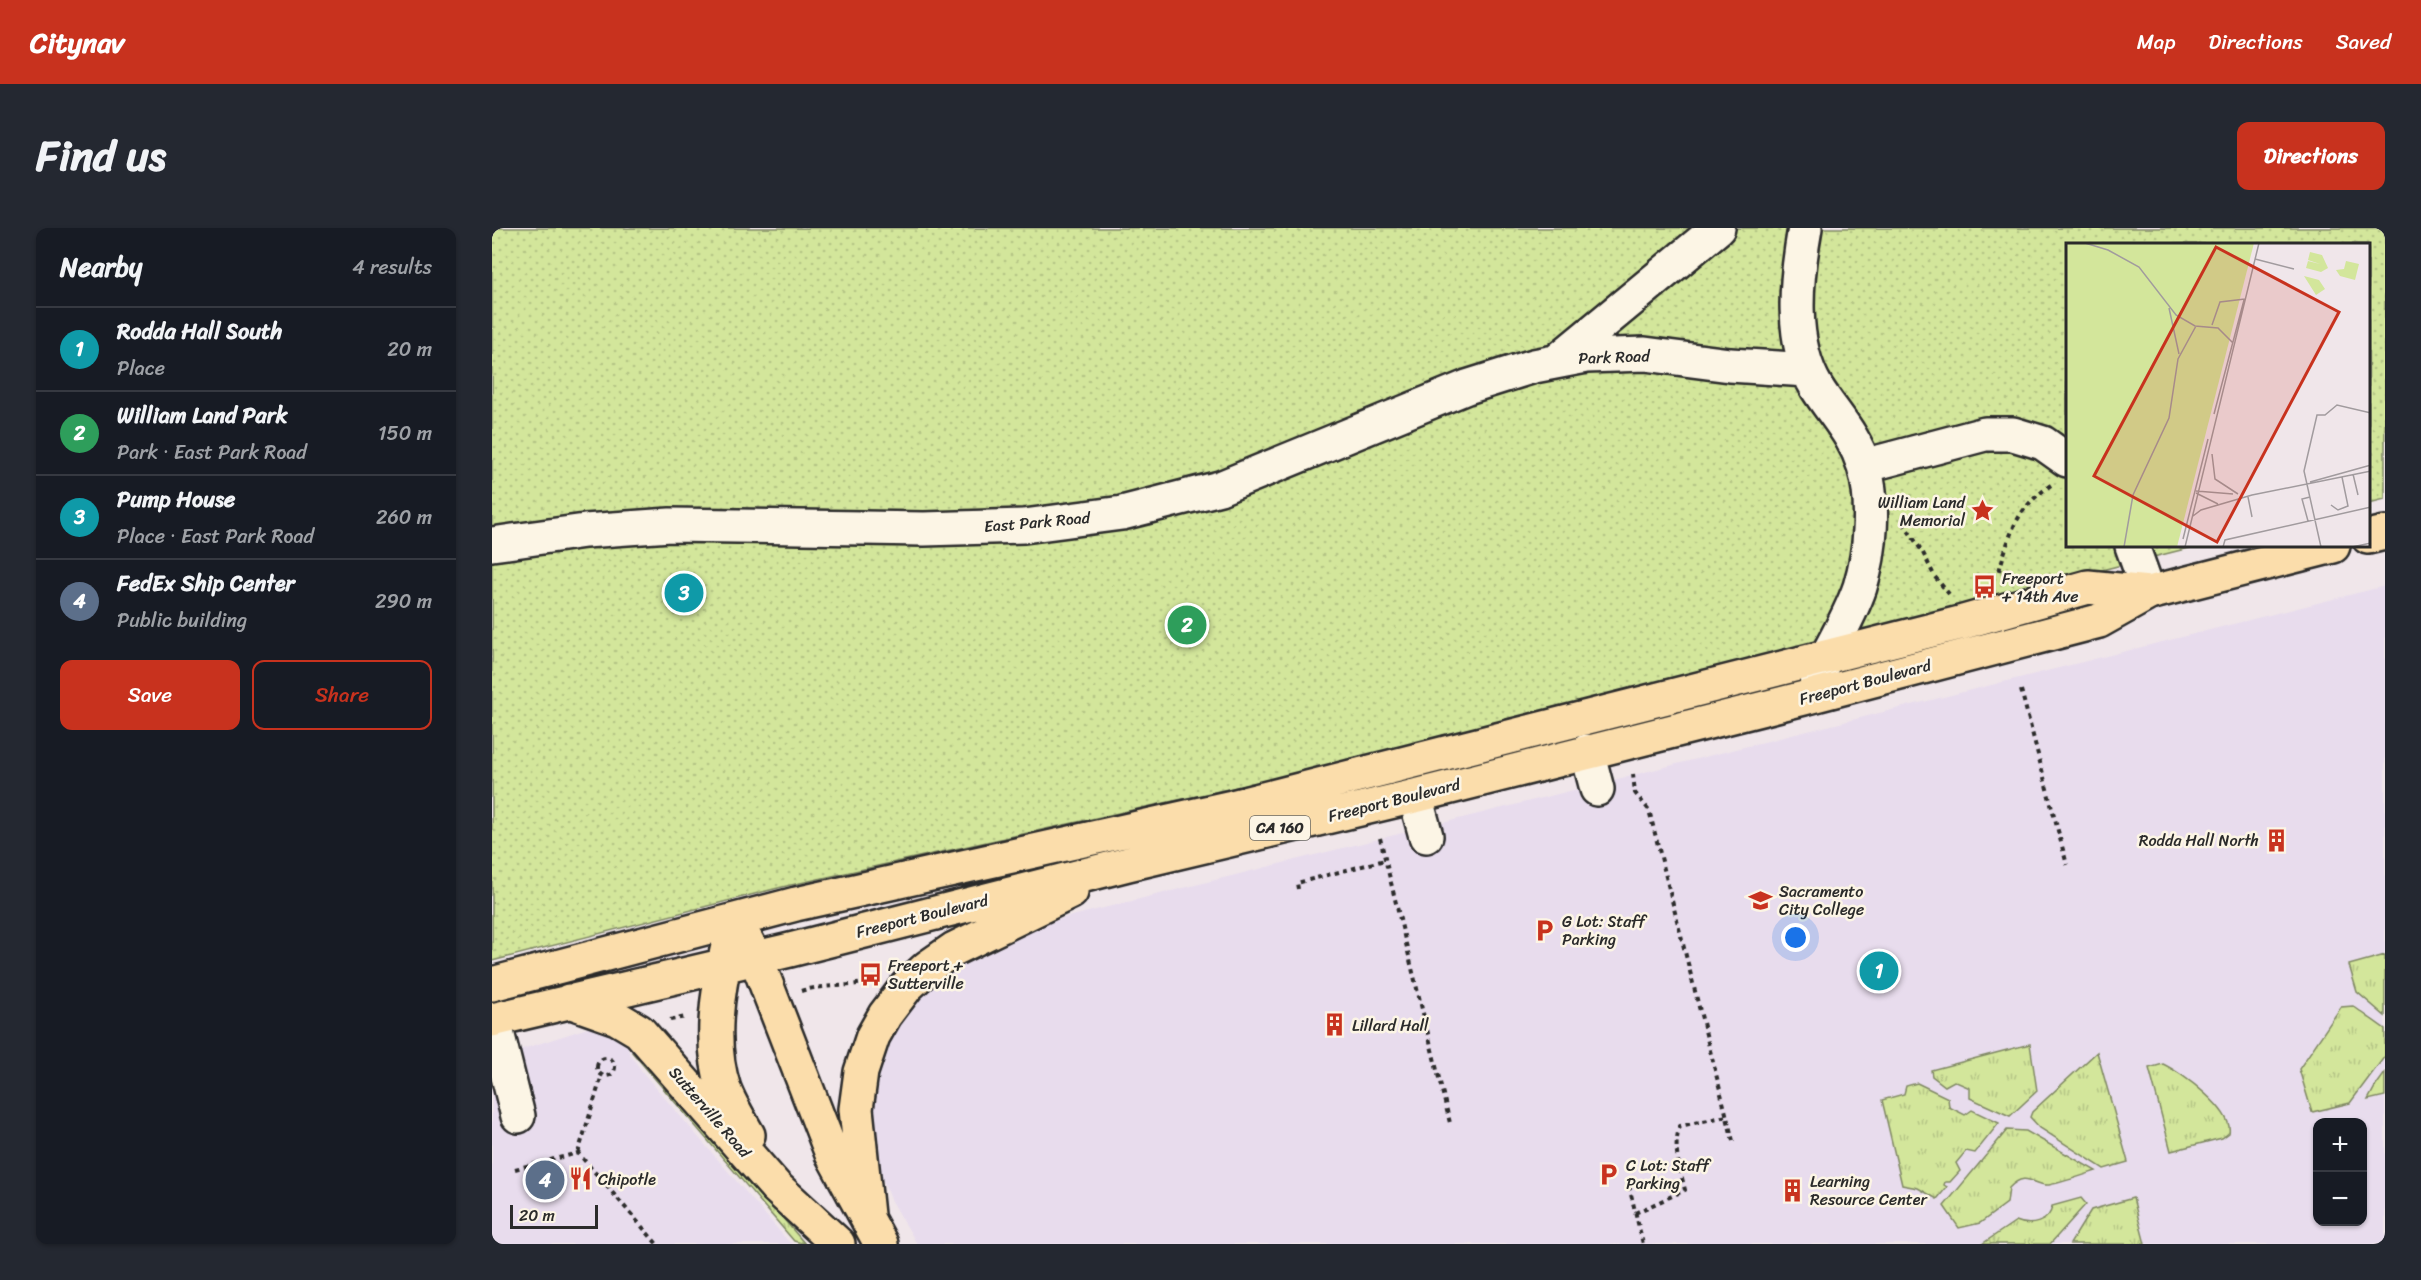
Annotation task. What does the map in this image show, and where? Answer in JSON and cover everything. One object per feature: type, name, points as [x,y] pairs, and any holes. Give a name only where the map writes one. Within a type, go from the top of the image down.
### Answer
[{"type":"main road","points":[[2370,537],[2385,533]]},
{"type":"main road","name":"Freeport Boulevard","points":[[493,1020],[756,958],[1804,698],[2099,621],[2149,593],[2325,548]]},
{"type":"main road","name":"Freeport Boulevard","points":[[492,984],[796,904],[1232,807],[1960,623],[2088,587],[2149,593]]},
{"type":"main road","points":[[867,1215],[856,1109],[861,1072],[873,1036],[885,1015],[907,986],[928,967],[954,949],[1128,864]]},
{"type":"main road","points":[[735,921],[756,958],[832,1154],[881,1244]]},
{"type":"main road","points":[[735,921],[724,964],[715,1040],[717,1065],[725,1092],[776,1187]]},
{"type":"main road","name":"Sutterville Road","points":[[569,1001],[617,1018],[639,1031],[776,1187],[838,1244]]},
{"type":"street","name":"Park Road","points":[[1557,361],[1718,228]]},
{"type":"street","points":[[1804,698],[1853,603],[1864,568],[1870,514],[1864,466],[1842,420],[1818,389],[1808,370],[1799,334],[1798,297],[1805,228]]},
{"type":"street","name":"Park Road","points":[[1557,361],[1645,354],[1730,365],[1808,370]]},
{"type":"street","name":"East Park Road","points":[[492,544],[585,531],[670,525],[924,529],[1023,526],[1122,513],[1220,488],[1467,387],[1507,373],[1557,361]]},
{"type":"street","points":[[1864,466],[1985,434],[2013,434],[2043,443],[2059,472]]},
{"type":"street","points":[[2133,548],[2149,593]]},
{"type":"street","points":[[1587,751],[1597,789]]},
{"type":"street","points":[[1415,796],[1426,836]]},
{"type":"street","points":[[493,1020],[518,1116]]},
{"type":"path","points":[[1999,571],[2018,517],[2034,496],[2059,472]]},
{"type":"path","points":[[1901,521],[1922,551],[1935,577],[1952,599]]},
{"type":"path","points":[[2021,690],[2067,864]]},
{"type":"path","points":[[1633,774],[1635,793],[1649,810],[1733,1141]]},
{"type":"path","points":[[1380,838],[1450,1123]]},
{"type":"path","points":[[1298,889],[1297,884],[1385,860]]},
{"type":"path","points":[[792,993],[812,988],[855,986],[880,978]]},
{"type":"path","points":[[602,1059],[609,1059],[614,1063],[613,1072],[608,1076],[602,1075],[598,1071],[598,1063],[602,1059]]},
{"type":"path","points":[[578,1153],[602,1075]]},
{"type":"path","points":[[1635,1213],[1685,1190],[1677,1151],[1676,1137],[1680,1126],[1728,1116]]},
{"type":"path","points":[[515,1169],[578,1153]]},
{"type":"path","points":[[578,1153],[657,1244]]},
{"type":"path","points":[[1629,1186],[1643,1244]]},
{"type":"shaded area","name":"Sacramento City College","points":[[2385,586],[2385,1244],[917,1244],[892,1201],[881,1176],[873,1148],[870,1114],[873,1088],[889,1036],[934,979],[982,949],[1060,919]]},
{"type":"shaded area","points":[[594,1026],[626,1039],[629,1053],[644,1074],[788,1241],[794,1244],[492,1244],[492,1059]]},
{"type":"green space","points":[[492,228],[2385,228],[2385,499],[2370,503],[2370,243],[2066,243],[2066,548],[2189,548],[1269,780],[782,887],[492,961]]},
{"type":"green space","points":[[2385,955],[2385,1016],[2357,992],[2349,965]]},
{"type":"green space","points":[[2353,1006],[2385,1029],[2385,1056],[2350,1103],[2312,1112],[2299,1069],[2341,1007]]},
{"type":"green space","points":[[2030,1044],[2037,1091],[2010,1116],[1970,1098],[1970,1088],[1954,1081],[1945,1086],[1932,1076],[1931,1070]]},
{"type":"green space","points":[[637,1048],[805,1244],[794,1241],[632,1052]]},
{"type":"green space","points":[[2097,1052],[2128,1162],[2104,1169],[2040,1128],[2030,1117],[2032,1112]]},
{"type":"green space","points":[[2163,1064],[2194,1084],[2215,1104],[2228,1124],[2229,1133],[2222,1138],[2171,1151],[2149,1068]]},
{"type":"green space","points":[[2385,1073],[2385,1096],[2368,1100],[2375,1087]]},
{"type":"green space","points":[[1917,1083],[1948,1098],[1949,1107],[1965,1115],[1972,1110],[1999,1123],[1975,1153],[1966,1151],[1956,1163],[1960,1171],[1950,1182],[1945,1182],[1944,1185],[1947,1187],[1937,1199],[1918,1188],[1902,1185],[1882,1100],[1904,1094],[1906,1086]]},
{"type":"green space","points":[[2007,1130],[2026,1131],[2096,1171],[2049,1185],[2026,1179],[2015,1182],[2009,1188],[2007,1203],[1980,1223],[1959,1228],[1944,1206]]},
{"type":"green space","points":[[2081,1198],[2086,1204],[2050,1244],[1982,1244],[2016,1221],[2027,1224],[2038,1222],[2048,1216],[2052,1206]]},
{"type":"green space","points":[[2133,1198],[2145,1244],[2070,1244],[2091,1210]]},
{"type":"place","name":"William Land Memorial","points":[[1983,511]]},
{"type":"place","name":"Freeport + 14th Ave","points":[[1984,587]]},
{"type":"place","name":"Pump House","points":[[684,593]]},
{"type":"place","name":"William Land Park","points":[[1187,625]]},
{"type":"place","name":"Rodda Hall North","points":[[2277,840]]},
{"type":"place","name":"Sacramento City College","points":[[1761,900]]},
{"type":"place","name":"G Lot: Staff Parking","points":[[1544,930]]},
{"type":"place","name":"Rodda Hall South","points":[[1879,971]]},
{"type":"place","name":"Freeport + Sutterville","points":[[870,974]]},
{"type":"place","name":"Lillard Hall","points":[[1334,1025]]},
{"type":"place","name":"C Lot: Staff Parking","points":[[1608,1174]]},
{"type":"place","name":"Chipotle","points":[[580,1179]]},
{"type":"place","name":"FedEx Ship Center","points":[[545,1180]]},
{"type":"place","name":"Learning Resource Center","points":[[1792,1190]]}]
